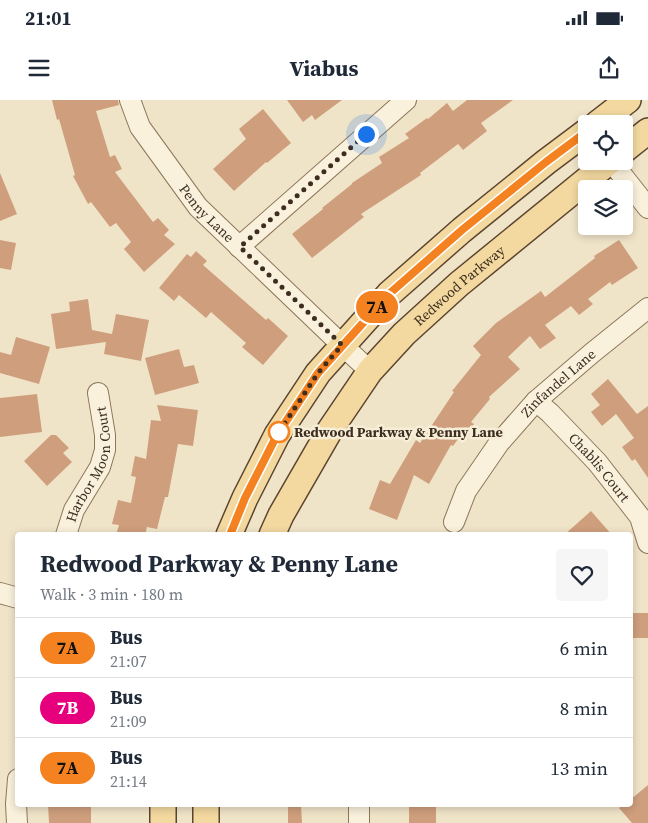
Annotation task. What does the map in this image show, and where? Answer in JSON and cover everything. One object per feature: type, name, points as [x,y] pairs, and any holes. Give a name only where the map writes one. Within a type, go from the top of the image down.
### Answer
[{"type":"main road","points":[[609,115],[628,100]]},
{"type":"main road","points":[[633,143],[648,131]]},
{"type":"main road","points":[[231,532],[245,498],[277,435],[318,373],[342,345],[389,294],[462,230],[578,138]]},
{"type":"main road","name":"Redwood Parkway","points":[[273,532],[281,515],[330,430],[370,370],[404,334],[460,284],[600,170]]},
{"type":"main road","points":[[163,807],[163,823]]},
{"type":"main road","points":[[206,807],[206,823]]},
{"type":"street","name":"Penny Lane","points":[[130,100],[140,127],[198,207],[370,370]]},
{"type":"street","points":[[240,247],[406,100]]},
{"type":"street","points":[[618,170],[648,208]]},
{"type":"street","name":"Zinfandel Lane","points":[[454,522],[466,491],[499,443],[536,401],[648,308]]},
{"type":"street","name":"Harbor Moon Court","points":[[67,532],[74,510],[100,467],[105,450],[105,435],[98,393]]},
{"type":"street","name":"Chablis Court","points":[[536,401],[550,413],[603,470],[640,517],[648,543]]},
{"type":"street","points":[[0,593],[15,597]]},
{"type":"street","points":[[16,807],[17,823]]},
{"type":"street","points":[[359,807],[359,823]]},
{"type":"building","points":[[52,100],[118,100],[119,105],[96,111],[110,157],[115,155],[122,169],[115,172],[153,222],[158,218],[169,230],[164,235],[175,244],[144,272],[124,249],[131,242],[116,223],[110,227],[91,202],[88,204],[73,176],[75,175]]},
{"type":"building","points":[[287,100],[342,100],[315,120],[312,115],[303,122]]},
{"type":"building","points":[[467,100],[513,100],[481,123],[487,131],[463,150],[458,144],[420,173],[421,175],[361,214],[364,217],[312,258],[292,234],[352,183],[382,163],[379,157],[409,138],[405,134],[428,119],[447,103],[453,111]]},
{"type":"building","points":[[263,109],[291,143],[266,162],[234,191],[213,169],[246,139],[239,129]]},
{"type":"building","points":[[0,173],[17,214],[0,221]]},
{"type":"building","points":[[0,240],[16,243],[11,270],[0,268]]},
{"type":"building","points":[[619,240],[638,268],[612,285],[610,282],[588,299],[593,304],[579,315],[571,306],[545,325],[556,338],[540,349],[530,336],[508,357],[520,369],[489,397],[490,399],[471,422],[474,424],[465,438],[461,435],[453,446],[451,445],[429,484],[414,475],[397,520],[369,509],[380,480],[390,484],[416,440],[420,443],[454,392],[452,391],[481,355],[473,346],[496,323],[541,291],[545,297],[595,258],[594,256]]},
{"type":"building","points":[[196,251],[207,261],[203,265],[266,320],[268,318],[288,336],[263,365],[242,347],[246,343],[211,312],[206,318],[179,295],[174,301],[159,288],[187,254],[191,257]]},
{"type":"building","points":[[88,299],[92,330],[112,334],[116,314],[149,320],[141,361],[104,354],[106,342],[56,349],[51,314],[70,311],[69,302]]},
{"type":"building","points":[[16,337],[50,347],[39,384],[0,373],[0,352],[11,355]]},
{"type":"building","points":[[179,349],[184,367],[194,365],[199,383],[155,395],[145,358]]},
{"type":"building","points":[[608,379],[637,414],[648,406],[648,478],[635,459],[632,461],[622,447],[634,438],[616,414],[602,426],[591,412],[600,405],[591,394]]},
{"type":"building","points":[[37,394],[42,432],[0,437],[0,398]]},
{"type":"building","points":[[157,405],[198,410],[193,446],[178,444],[168,497],[165,497],[157,529],[147,527],[146,532],[117,532],[119,525],[112,524],[118,500],[131,503],[136,477],[131,476],[135,456],[146,459],[151,420],[161,421]]},
{"type":"building","points":[[51,435],[56,435],[69,448],[63,453],[72,462],[47,486],[24,461]]},
{"type":"building","points":[[591,511],[609,532],[567,532]]},
{"type":"building","points":[[633,613],[648,613],[648,638],[633,638]]},
{"type":"building","points":[[648,785],[648,823],[632,823],[619,808],[633,807],[633,798]]},
{"type":"building","points":[[48,807],[91,807],[91,823],[49,823]]},
{"type":"building","points":[[288,807],[301,807],[302,823],[288,823]]},
{"type":"building","points":[[409,807],[436,807],[436,823],[409,823]]},
{"type":"bus line","name":"7A","points":[[231,532],[245,498],[277,435],[318,373],[389,294],[462,230],[578,138]]},
{"type":"place","name":"Redwood Parkway & Penny Lane","points":[[279,432]]},
{"type":"route","points":[[279,432],[277,435],[318,373],[342,345],[240,247],[366,134]]}]
